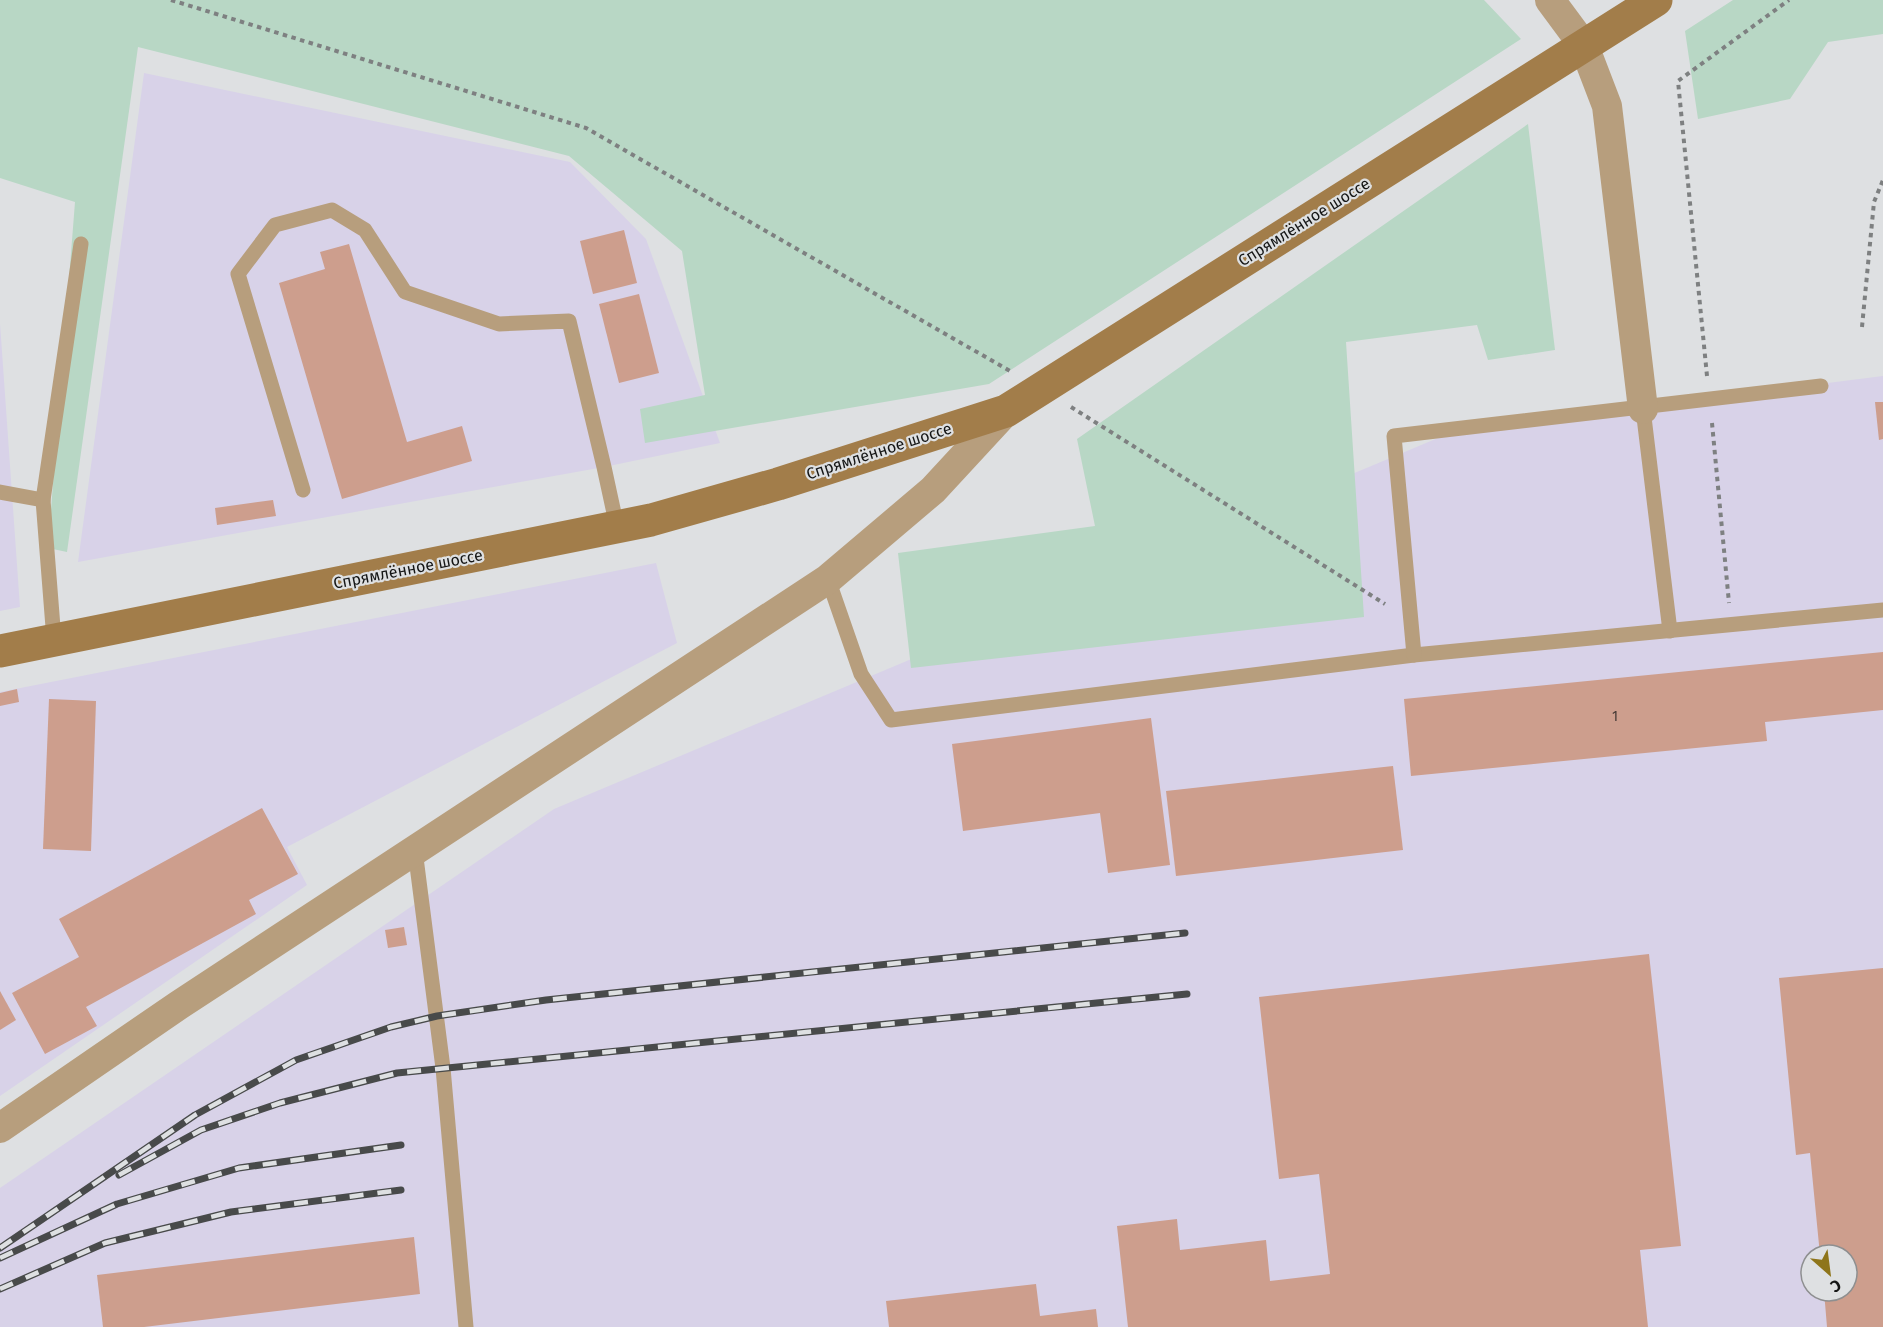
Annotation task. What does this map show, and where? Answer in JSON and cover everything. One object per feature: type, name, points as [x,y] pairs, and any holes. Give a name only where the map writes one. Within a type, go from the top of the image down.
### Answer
[{"type":"main road","name":"Спрямлённое шоссе","points":[[0,651],[651,520],[778,484],[1006,411],[1656,0]]},
{"type":"street","points":[[1550,0],[1584,46],[1607,106],[1643,409]]},
{"type":"street","points":[[0,1128],[179,1005],[828,579],[933,490],[1006,411]]},
{"type":"lane","points":[[303,490],[238,274],[275,225],[332,210],[365,230],[405,292],[499,324],[568,321],[617,527]]},
{"type":"lane","points":[[54,640],[43,500],[81,244]]},
{"type":"lane","points":[[1414,655],[1394,436],[1643,409],[1821,386]]},
{"type":"lane","points":[[1643,409],[1670,631]]},
{"type":"lane","points":[[0,492],[43,500]]},
{"type":"lane","points":[[828,579],[861,674],[891,720],[1414,655],[1883,610]]},
{"type":"lane","points":[[415,850],[443,1068],[466,1327]]},
{"type":"path","points":[[171,0],[586,128],[1041,388],[1411,620]]},
{"type":"path","points":[[1732,625],[1678,81],[1789,0]]},
{"type":"path","points":[[1862,327],[1874,202],[1883,180]]},
{"type":"shaded area","points":[[144,73],[570,162],[646,239],[720,443],[604,467],[78,562]]},
{"type":"shaded area","points":[[0,323],[20,607],[0,611]]},
{"type":"shaded area","points":[[1883,376],[1883,1327],[0,1327],[0,1188],[554,809],[1457,430]]},
{"type":"shaded area","points":[[656,563],[677,643],[287,847],[307,885],[0,1096],[0,692]]},
{"type":"green space","points":[[0,0],[1484,0],[1521,39],[989,384],[645,443],[640,409],[705,395],[682,251],[569,156],[138,47],[67,552],[48,548],[75,202],[0,178]]},
{"type":"green space","points":[[1733,0],[1883,0],[1883,34],[1828,42],[1790,99],[1698,119],[1685,31]]},
{"type":"green space","points":[[1528,124],[1555,350],[1488,360],[1477,325],[1346,342],[1364,617],[911,668],[898,553],[1095,526],[1077,439]]},
{"type":"building","points":[[624,230],[637,283],[593,294],[580,241]]},
{"type":"building","points":[[349,244],[407,442],[462,426],[472,461],[342,499],[279,283],[325,269],[320,252]]},
{"type":"building","points":[[639,294],[659,373],[619,383],[599,304]]},
{"type":"building","points":[[1875,402],[1883,402],[1883,439],[1879,440]]},
{"type":"building","points":[[273,500],[276,516],[217,525],[215,508]]},
{"type":"building","points":[[1883,652],[1883,710],[1765,722],[1767,741],[1411,776],[1404,699]]},
{"type":"building","points":[[17,689],[19,702],[0,706],[0,693]]},
{"type":"building","points":[[49,699],[96,701],[91,851],[43,849]]},
{"type":"building","points":[[1151,718],[1170,865],[1108,873],[1100,813],[963,831],[952,744]]},
{"type":"building","points":[[1393,766],[1403,850],[1176,876],[1166,791]]},
{"type":"building","points":[[262,808],[298,874],[249,900],[256,914],[86,1007],[97,1026],[45,1054],[12,993],[79,957],[59,919]]},
{"type":"building","points":[[404,927],[407,945],[388,948],[385,930]]},
{"type":"building","points":[[1649,954],[1681,1246],[1640,1250],[1648,1327],[1128,1327],[1117,1226],[1177,1219],[1180,1250],[1266,1240],[1270,1281],[1330,1274],[1319,1174],[1279,1179],[1259,997]]},
{"type":"building","points":[[1883,968],[1883,1327],[1827,1327],[1825,1303],[1859,1303],[1859,1243],[1819,1243],[1810,1153],[1796,1155],[1779,978]]},
{"type":"building","points":[[0,991],[16,1020],[0,1030]]},
{"type":"building","points":[[414,1237],[420,1294],[144,1327],[103,1327],[97,1275]]},
{"type":"building","points":[[1036,1284],[1040,1316],[1096,1309],[1098,1327],[889,1327],[886,1301]]},
{"type":"railway","points":[[0,1248],[195,1115],[296,1060],[391,1027],[437,1016],[546,1000],[1185,933]]},
{"type":"railway","points":[[119,1175],[201,1130],[280,1103],[397,1073],[1187,994]]},
{"type":"railway","points":[[0,1258],[117,1204],[239,1168],[401,1145]]},
{"type":"railway","points":[[0,1289],[105,1243],[231,1212],[401,1190]]}]
